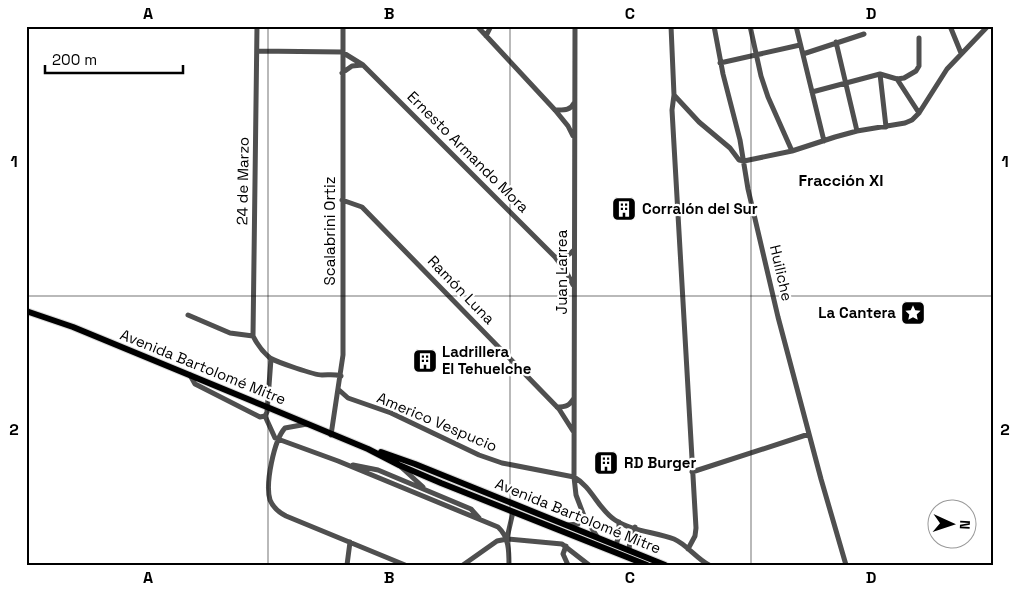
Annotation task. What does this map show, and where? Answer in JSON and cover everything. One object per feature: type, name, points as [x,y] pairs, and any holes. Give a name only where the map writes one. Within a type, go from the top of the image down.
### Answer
[{"type":"main road","name":"Avenida Bartolomé Mitre","points":[[26,311],[72,327],[331,435],[415,464],[665,565]]},
{"type":"main road","name":"Avenida Bartolomé Mitre","points":[[368,449],[398,464],[513,512],[647,565]]},
{"type":"street","name":"24 de Marzo","points":[[253,336],[257,26]]},
{"type":"street","name":"Scalabrini Ortiz","points":[[331,435],[343,355],[343,26]]},
{"type":"street","points":[[476,26],[555,110],[568,126],[574,138]]},
{"type":"street","points":[[486,36],[491,26]]},
{"type":"street","name":"Juan Larrea","points":[[574,26],[574,477],[576,495],[584,516],[591,530],[598,538]]},
{"type":"street","points":[[671,26],[672,110],[696,528],[695,536],[688,550]]},
{"type":"street","name":"Huiliche","points":[[714,26],[720,63],[740,140],[748,189],[773,297],[846,565]]},
{"type":"street","points":[[750,26],[768,96],[792,151]]},
{"type":"street","points":[[796,26],[824,141]]},
{"type":"street","points":[[950,26],[961,53]]},
{"type":"street","points":[[673,92],[705,128],[730,148],[739,160],[744,161],[792,151],[857,131],[905,123],[919,113],[942,74],[988,26]]},
{"type":"street","points":[[803,54],[864,34]]},
{"type":"street","points":[[812,92],[880,74],[897,79],[904,78],[916,71],[920,59],[919,38]]},
{"type":"street","points":[[836,42],[857,131]]},
{"type":"street","points":[[720,63],[800,45]]},
{"type":"street","points":[[257,51],[342,52]]},
{"type":"street","name":"Ernesto Armando Mora","points":[[342,52],[363,65],[555,257],[572,281],[574,291]]},
{"type":"street","points":[[342,73],[352,66],[363,65]]},
{"type":"street","points":[[880,74],[886,127]]},
{"type":"street","points":[[897,79],[919,113]]},
{"type":"street","points":[[555,110],[572,108],[574,102]]},
{"type":"street","name":"Ramón Luna","points":[[342,200],[362,207],[556,407],[574,433]]},
{"type":"street","points":[[555,257],[569,255],[574,250]]},
{"type":"street","points":[[188,315],[230,333],[253,336],[256,343],[271,358],[312,373],[341,376]]},
{"type":"street","points":[[271,358],[265,416],[272,435],[278,440],[345,464],[498,527],[507,539],[509,565]]},
{"type":"street","points":[[190,375],[195,384],[256,416],[265,416]]},
{"type":"street","name":"Americo Vespucio","points":[[339,390],[348,398],[391,413],[479,456],[502,463],[574,477]]},
{"type":"street","points":[[556,407],[570,405],[574,398]]},
{"type":"street","points":[[308,424],[285,428],[278,440],[270,479],[270,498],[272,503],[286,516],[405,565]]},
{"type":"street","points":[[692,472],[809,434]]},
{"type":"street","points":[[345,464],[378,470],[471,509],[480,520]]},
{"type":"street","points":[[398,464],[428,491]]},
{"type":"street","points":[[574,477],[582,483],[608,515],[619,522],[674,540],[709,565]]},
{"type":"street","points":[[507,539],[513,512]]},
{"type":"street","points":[[564,525],[578,524],[584,516]]},
{"type":"street","points":[[616,545],[619,535],[619,522]]},
{"type":"street","points":[[629,550],[630,540],[635,527]]},
{"type":"street","points":[[463,565],[498,541],[507,539],[537,543],[557,543],[566,546],[589,565]]},
{"type":"street","points":[[347,565],[350,542]]},
{"type":"street","points":[[566,546],[563,554],[568,565]]},
{"type":"place","name":"Corralón del Sur","points":[[624,209]]},
{"type":"place","name":"La Cantera","points":[[913,313]]},
{"type":"place","name":"Ladrillera El Tehuelche","points":[[425,361]]},
{"type":"place","name":"RD Burger","points":[[606,463]]},
{"type":"district","name":"Fracción XI","points":[[841,180]]}]
